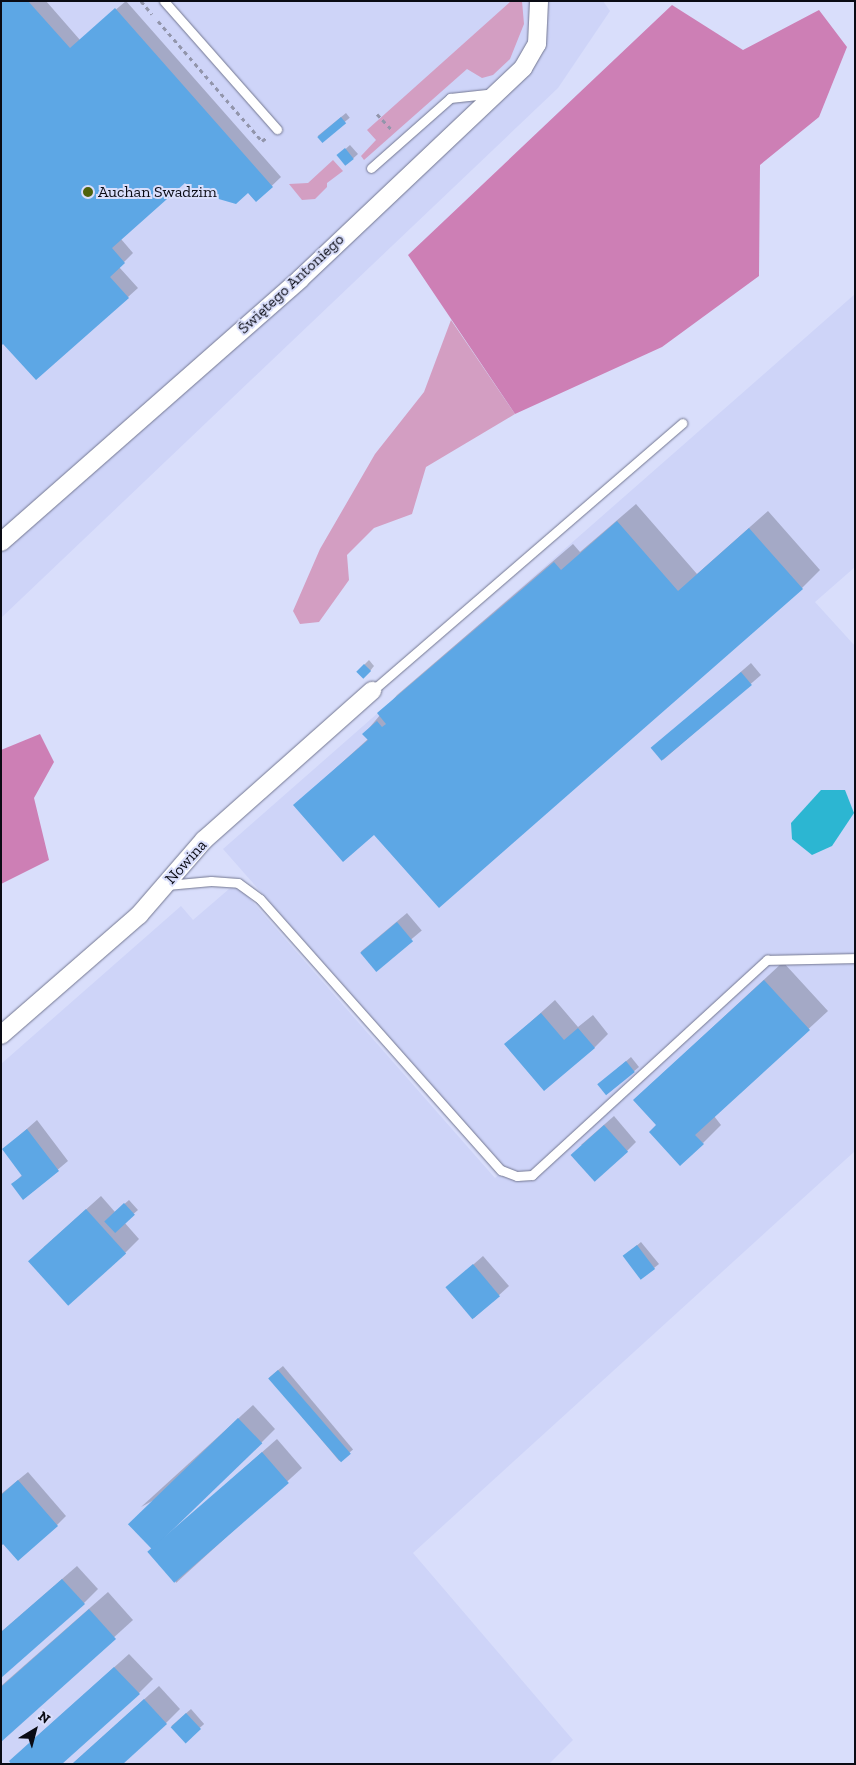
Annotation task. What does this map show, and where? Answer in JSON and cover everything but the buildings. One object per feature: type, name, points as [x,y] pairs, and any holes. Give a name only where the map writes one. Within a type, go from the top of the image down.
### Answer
[{"type":"street","name":"Świętego Antoniego","points":[[1,542],[300,279],[524,68],[537,44],[539,1]]},
{"type":"street","name":"Nowina","points":[[1,1035],[139,915],[204,840],[372,691]]},
{"type":"lane","points":[[164,1],[276,129]]},
{"type":"lane","points":[[371,168],[450,98],[496,93]]},
{"type":"lane","points":[[372,691],[682,423]]},
{"type":"lane","points":[[165,885],[211,881],[238,883],[260,899],[500,1170],[517,1176],[532,1175],[767,960],[855,958]]},
{"type":"path","points":[[378,114],[401,141]]},
{"type":"shaded area","points":[[1,1],[603,1],[610,11],[558,88],[1,618]]},
{"type":"shaded area","points":[[511,1],[522,1],[524,24],[510,59],[493,75],[482,78],[467,69],[364,160],[361,156],[376,140],[367,130]]},
{"type":"shaded area","points":[[672,5],[743,50],[819,10],[847,47],[819,117],[760,165],[759,276],[662,347],[515,414],[408,255]]},
{"type":"shaded area","points":[[333,160],[343,171],[327,183],[327,187],[315,199],[302,200],[289,184],[308,183]]},
{"type":"shaded area","points":[[855,294],[855,567],[815,602],[855,646],[855,1151],[413,1553],[573,1740],[549,1764],[1,1764],[1,1064],[181,906],[193,920],[236,883],[495,1178],[505,1169],[223,849]]},
{"type":"shaded area","points":[[451,320],[515,414],[426,467],[412,514],[374,528],[347,555],[349,580],[319,622],[300,624],[293,611],[320,549],[375,454],[424,392]]},
{"type":"shaded area","points":[[40,734],[54,762],[34,798],[49,860],[1,884],[1,750]]},
{"type":"water","points":[[821,790],[845,790],[854,813],[832,846],[812,855],[792,839],[791,823]]},
{"type":"place","name":"Auchan Swadzim","points":[[88,192]]}]
